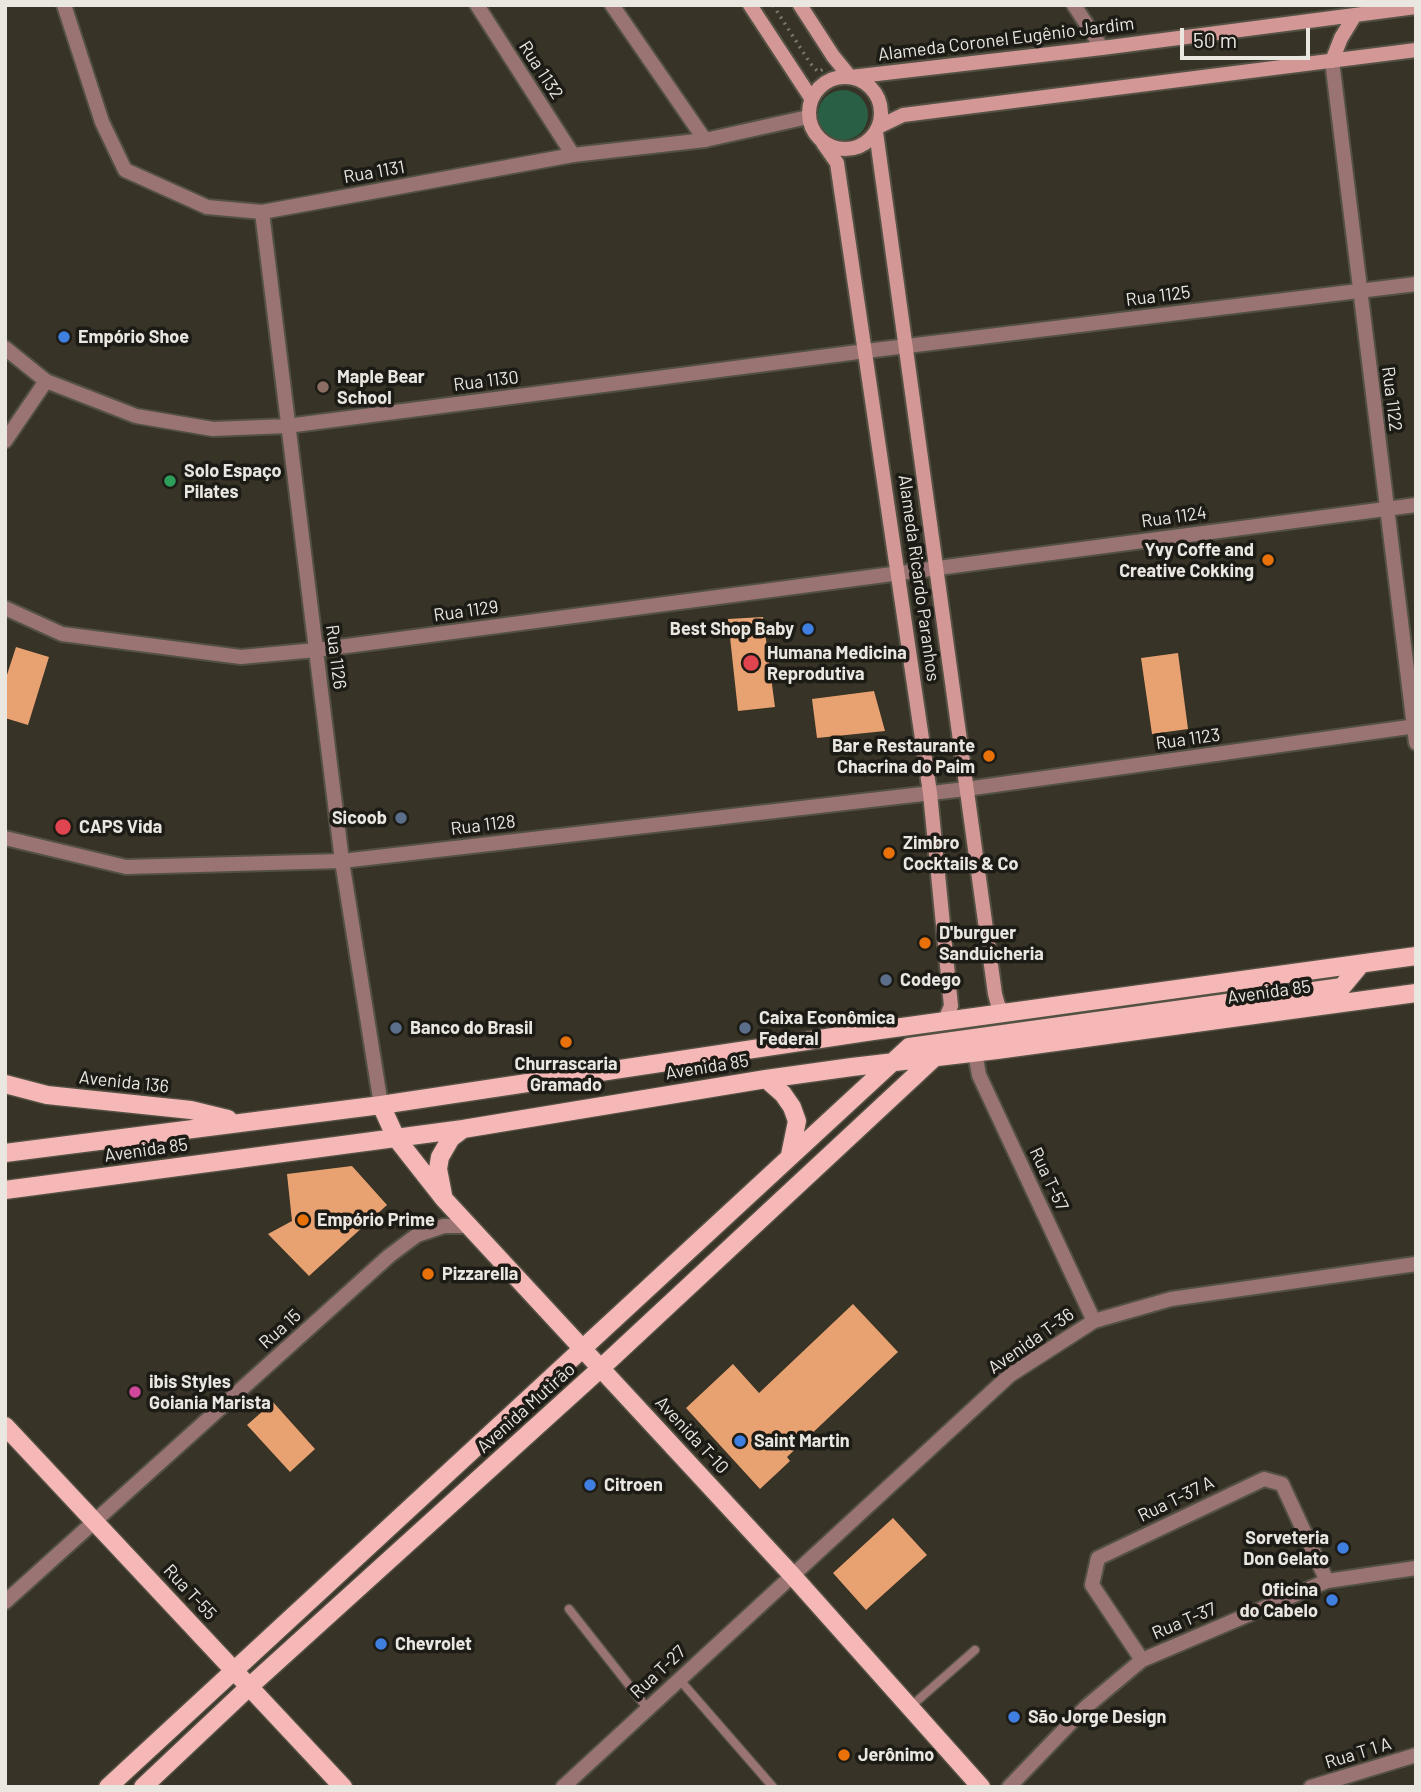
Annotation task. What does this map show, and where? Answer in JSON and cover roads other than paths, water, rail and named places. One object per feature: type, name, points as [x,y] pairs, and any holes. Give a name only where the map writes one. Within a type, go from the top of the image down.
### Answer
[{"type":"main road","points":[[750,5],[811,98]]},
{"type":"main road","points":[[800,5],[833,56],[851,77]]},
{"type":"main road","name":"Alameda Coronel Eugênio Jardim","points":[[851,77],[1102,48],[1350,10],[1416,7]]},
{"type":"main road","points":[[1332,61],[1350,10]]},
{"type":"main road","points":[[877,130],[881,111],[877,95],[866,83],[851,77],[834,78],[821,85],[811,98],[808,117],[811,127],[823,143],[846,150],[868,141],[877,130],[903,115],[1416,50]]},
{"type":"main road","name":"Alameda Ricardo Paranhos","points":[[877,130],[995,994],[1005,1014]]},
{"type":"main road","name":"Alameda Ricardo Paranhos","points":[[823,143],[837,163],[930,793],[951,1006],[944,1022]]},
{"type":"main road","name":"Avenida 85","points":[[5,1153],[381,1105],[1416,956]]},
{"type":"main road","points":[[890,1063],[909,1047],[1342,987],[1361,964]]},
{"type":"main road","name":"Avenida 85","points":[[5,1189],[463,1129],[766,1079],[1416,993]]},
{"type":"main road","name":"Avenida Mutirão","points":[[144,1787],[249,1687],[601,1368],[934,1058]]},
{"type":"main road","name":"Avenida Mutirão","points":[[108,1787],[890,1063]]},
{"type":"main road","points":[[766,1079],[783,1094],[797,1121],[790,1155]]},
{"type":"main road","name":"Avenida 136","points":[[5,1084],[47,1096],[191,1110],[239,1122]]},
{"type":"main road","name":"Avenida T-10","points":[[381,1105],[396,1138],[444,1199],[601,1368],[786,1580],[981,1787]]},
{"type":"main road","points":[[444,1199],[438,1169],[440,1157],[451,1138],[463,1129]]},
{"type":"main road","name":"Rua T-55","points":[[5,1426],[343,1787]]},
{"type":"street","name":"Rua 1131","points":[[64,5],[102,122],[125,170],[207,208],[262,212],[573,155],[705,140],[808,117]]},
{"type":"street","name":"Rua 1132","points":[[477,5],[573,155]]},
{"type":"street","points":[[612,5],[705,140]]},
{"type":"street","points":[[1074,5],[1102,48]]},
{"type":"street","name":"Rua 1122","points":[[1332,61],[1416,743]]},
{"type":"street","name":"Rua 1126","points":[[262,212],[342,861],[381,1105]]},
{"type":"street","name":"Rua 1125","points":[[905,346],[1416,284]]},
{"type":"street","name":"Rua 1130","points":[[5,348],[47,381],[136,416],[213,429],[287,426],[905,346]]},
{"type":"street","points":[[5,440],[47,381]]},
{"type":"street","name":"Rua 1124","points":[[937,568],[1416,505]]},
{"type":"street","name":"Rua 1129","points":[[5,608],[62,634],[241,657],[316,650],[937,568]]},
{"type":"street","name":"Rua 1123","points":[[966,789],[1415,727]]},
{"type":"street","name":"Rua 1128","points":[[5,838],[125,867],[342,861],[966,789]]},
{"type":"street","name":"Rua T-57","points":[[975,1053],[979,1075],[1094,1321]]},
{"type":"street","name":"Rua 15","points":[[5,1602],[389,1256],[417,1235],[444,1226],[470,1226]]},
{"type":"street","name":"Avenida T-36","points":[[786,1580],[1010,1375],[1094,1321],[1171,1299],[1416,1264]]},
{"type":"street","name":"Rua T-37 A","points":[[1142,1660],[1092,1585],[1098,1559],[1264,1479],[1282,1484],[1327,1581]]},
{"type":"street","name":"Rua T-37","points":[[1009,1787],[1086,1707],[1142,1660],[1327,1581],[1416,1568]]},
{"type":"street","name":"Rua T-27","points":[[563,1787],[786,1580]]},
{"type":"street","name":"Rua T 1 A","points":[[1311,1787],[1416,1755]]},
{"type":"lane","points":[[569,1609],[648,1708]]},
{"type":"lane","points":[[909,1708],[975,1650]]},
{"type":"lane","points":[[679,1679],[773,1787]]},
{"type":"place","name":"Empório Shoe","points":[[64,337]]},
{"type":"place","name":"Maple Bear School","points":[[323,387]]},
{"type":"place","name":"Solo Espaço Pilates","points":[[170,481]]},
{"type":"place","name":"Yvy Coffe and Creative Cokking","points":[[1268,560]]},
{"type":"place","name":"Best Shop Baby","points":[[808,629]]},
{"type":"place","name":"Humana Medicina Reprodutiva","points":[[751,663]]},
{"type":"place","name":"Bar e Restaurante Chacrina do Paim","points":[[989,756]]},
{"type":"place","name":"Sicoob","points":[[401,818]]},
{"type":"place","name":"CAPS Vida","points":[[63,827]]},
{"type":"place","name":"Zimbro Cocktails & Co","points":[[889,853]]},
{"type":"place","name":"D'burguer Sanduicheria","points":[[925,943]]},
{"type":"place","name":"Codego","points":[[886,980]]},
{"type":"place","name":"Banco do Brasil","points":[[396,1028]]},
{"type":"place","name":"Caixa Econômica Federal","points":[[745,1028]]},
{"type":"place","name":"Churrascaria Gramado","points":[[566,1042]]},
{"type":"place","name":"Empório Prime","points":[[303,1220]]},
{"type":"place","name":"Pizzarella","points":[[428,1274]]},
{"type":"place","name":"ibis Styles Goiania Marista","points":[[135,1392]]},
{"type":"place","name":"Saint Martin","points":[[740,1441]]},
{"type":"place","name":"Citroen","points":[[590,1485]]},
{"type":"place","name":"Sorveteria Don Gelato","points":[[1343,1548]]},
{"type":"place","name":"Oficina do Cabelo","points":[[1332,1600]]},
{"type":"place","name":"Chevrolet","points":[[381,1644]]},
{"type":"place","name":"São Jorge Design","points":[[1014,1717]]},
{"type":"place","name":"Jerônimo","points":[[844,1755]]}]
